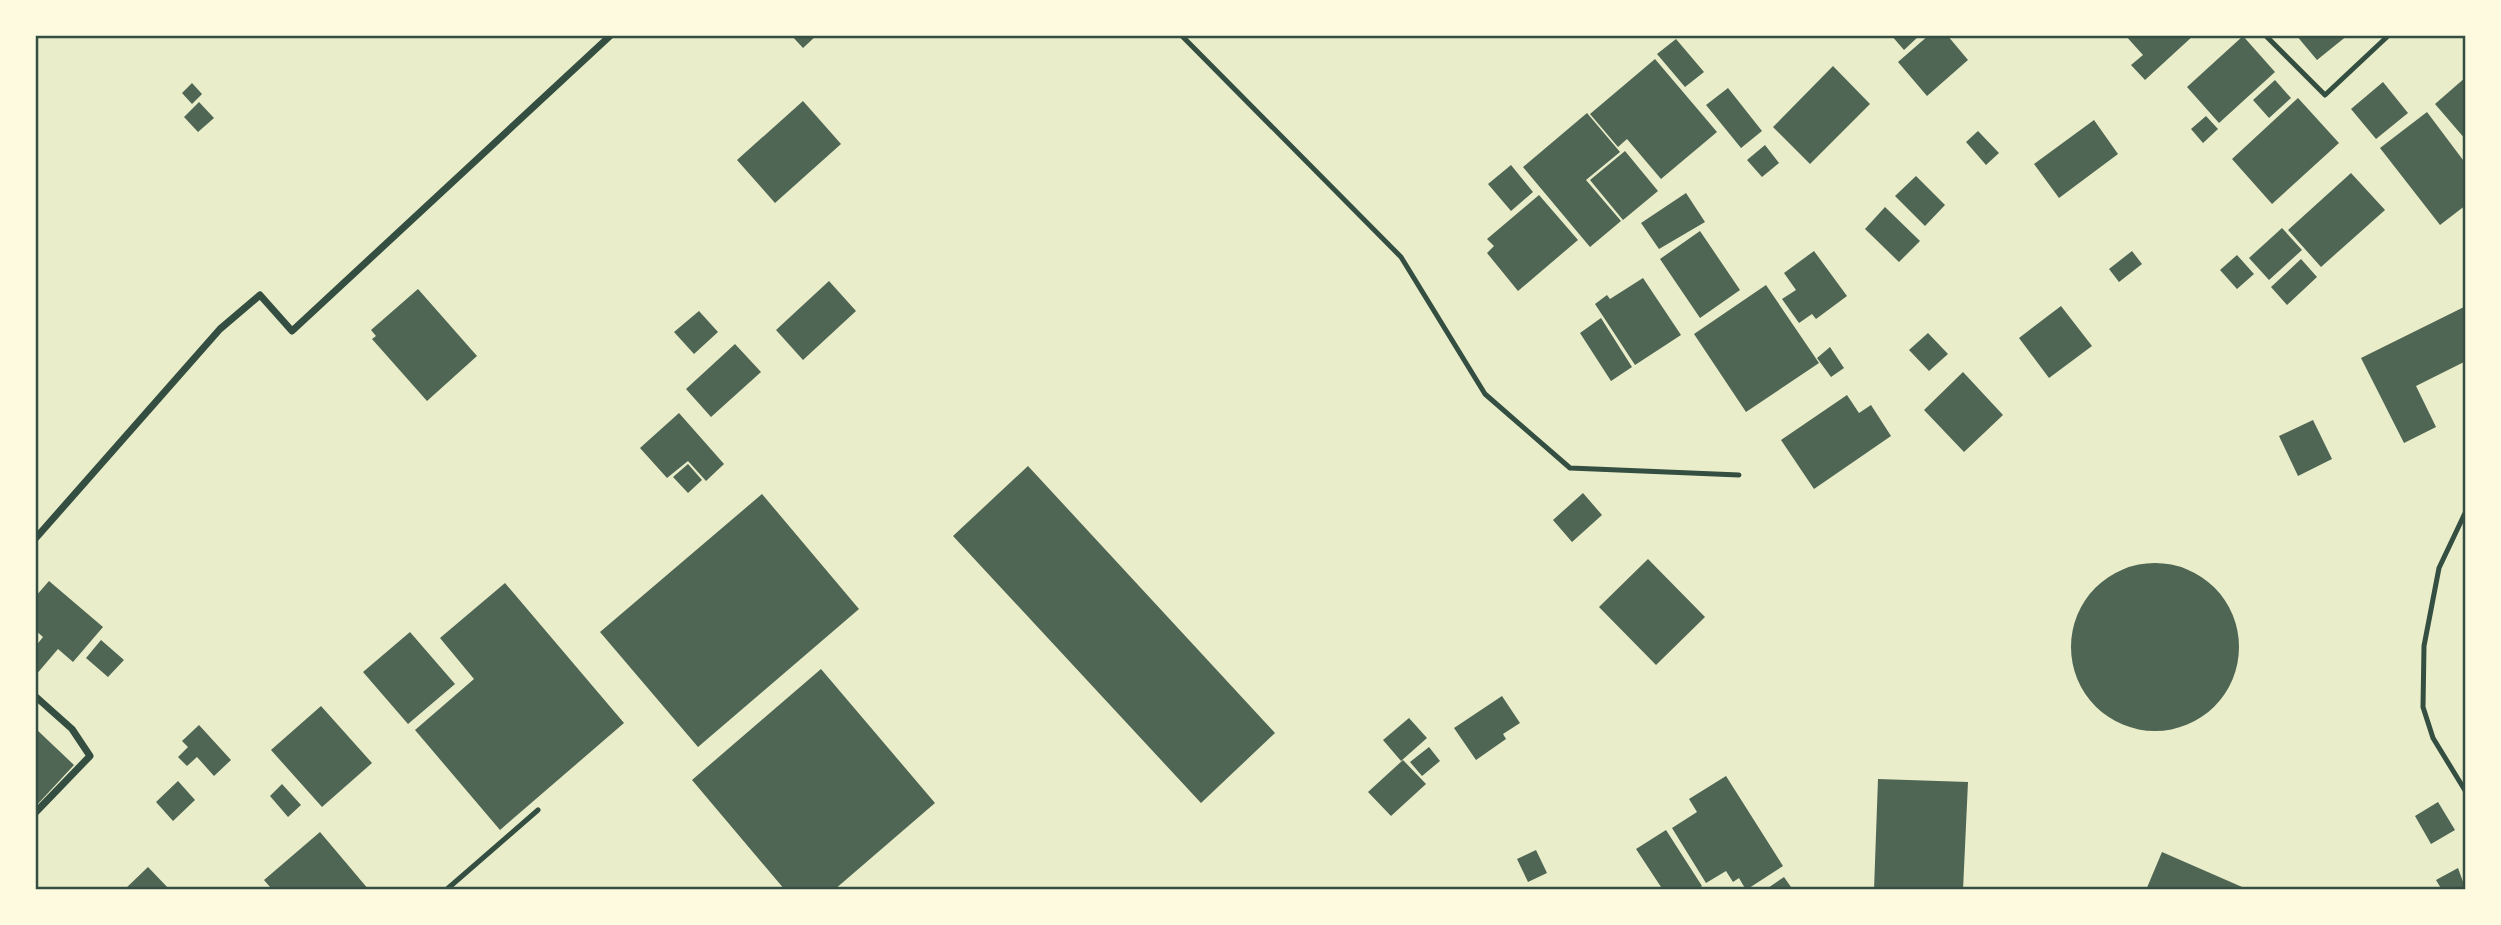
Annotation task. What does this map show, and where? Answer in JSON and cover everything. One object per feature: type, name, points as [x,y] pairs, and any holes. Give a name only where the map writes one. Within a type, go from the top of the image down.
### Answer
[{"type":"street","points":[[35,539],[220,329],[260,295],[292,331],[611,35]]},
{"type":"street","points":[[35,696],[72,729],[90,756],[35,813]]},
{"type":"lane","points":[[1181,35],[1401,257],[1485,394],[1570,468],[1740,475]]},
{"type":"lane","points":[[2265,35],[2325,95],[2389,35]]},
{"type":"lane","points":[[2466,511],[2440,568],[2424,646],[2423,707],[2433,738],[2466,792]]},
{"type":"lane","points":[[446,890],[538,810]]},
{"type":"building","points":[[791,35],[817,35],[803,48]]},
{"type":"building","points":[[1891,35],[1920,35],[1904,50]]},
{"type":"building","points":[[1929,35],[1947,35],[1968,60],[1927,96],[1898,62]]},
{"type":"building","points":[[2125,35],[2194,35],[2145,80],[2131,65],[2143,55]]},
{"type":"building","points":[[2296,35],[2348,35],[2317,60]]},
{"type":"building","points":[[2243,36],[2275,72],[2219,123],[2187,87]]},
{"type":"building","points":[[1676,39],[1704,72],[1685,87],[1657,54]]},
{"type":"building","points":[[1655,59],[1717,132],[1661,179],[1627,139],[1618,147],[1590,114]]},
{"type":"building","points":[[1833,66],[1870,104],[1810,164],[1773,127]]},
{"type":"building","points":[[2466,77],[2466,140],[2435,104]]},
{"type":"building","points":[[2275,80],[2291,98],[2269,118],[2253,100]]},
{"type":"building","points":[[2383,82],[2408,113],[2376,139],[2351,109]]},
{"type":"building","points":[[192,83],[202,94],[192,104],[182,93]]},
{"type":"building","points":[[1728,88],[1762,131],[1741,148],[1706,105]]},
{"type":"building","points":[[2298,98],[2339,143],[2272,204],[2232,159]]},
{"type":"building","points":[[803,101],[841,144],[775,203],[737,160]]},
{"type":"building","points":[[199,102],[214,118],[198,132],[184,117]]},
{"type":"building","points":[[2427,112],[2466,164],[2466,205],[2440,225],[2380,148]]},
{"type":"building","points":[[1587,113],[1620,152],[1586,180],[1621,221],[1590,247],[1523,167]]},
{"type":"building","points":[[2206,116],[2218,129],[2203,143],[2191,129]]},
{"type":"building","points":[[2094,120],[2118,154],[2059,198],[2034,164]]},
{"type":"building","points":[[1978,131],[1999,153],[1986,165],[1966,142]]},
{"type":"building","points":[[1765,145],[1779,163],[1762,177],[1747,160]]},
{"type":"building","points":[[1625,151],[1658,191],[1623,220],[1590,180]]},
{"type":"building","points":[[1511,165],[1533,192],[1511,211],[1488,184]]},
{"type":"building","points":[[2351,173],[2385,210],[2321,267],[2288,230]]},
{"type":"building","points":[[1916,176],[1945,205],[1925,226],[1895,196]]},
{"type":"building","points":[[1686,193],[1705,222],[1659,249],[1641,223]]},
{"type":"building","points":[[1539,195],[1578,240],[1518,291],[1487,253],[1494,246],[1487,239]]},
{"type":"building","points":[[1885,207],[1920,241],[1899,262],[1865,229]]},
{"type":"building","points":[[2282,228],[2302,250],[2269,280],[2249,258]]},
{"type":"building","points":[[1700,231],[1740,290],[1700,318],[1660,259]]},
{"type":"building","points":[[1814,251],[1847,296],[1816,319],[1812,314],[1799,323],[1782,299],[1796,290],[1784,273]]},
{"type":"building","points":[[2132,251],[2142,264],[2119,282],[2109,269]]},
{"type":"building","points":[[2237,255],[2254,274],[2237,289],[2220,270]]},
{"type":"building","points":[[2301,259],[2317,277],[2287,305],[2271,287]]},
{"type":"building","points":[[1643,278],[1681,335],[1635,365],[1595,304],[1607,295],[1610,299]]},
{"type":"building","points":[[829,281],[856,311],[803,360],[776,330]]},
{"type":"building","points":[[1766,285],[1819,363],[1746,412],[1694,334]]},
{"type":"building","points":[[418,289],[477,356],[427,401],[372,339],[376,336],[371,330]]},
{"type":"building","points":[[2061,306],[2092,346],[2049,378],[2019,338]]},
{"type":"building","points":[[2466,306],[2466,361],[2416,386],[2436,427],[2404,443],[2361,358]]},
{"type":"building","points":[[699,311],[718,332],[694,354],[674,332]]},
{"type":"building","points":[[1601,318],[1632,367],[1611,381],[1580,333]]},
{"type":"building","points":[[1928,333],[1948,354],[1929,371],[1909,350]]},
{"type":"building","points":[[735,344],[761,372],[711,417],[686,389]]},
{"type":"building","points":[[1830,347],[1844,368],[1831,377],[1817,358]]},
{"type":"building","points":[[1963,372],[2003,415],[1964,452],[1924,410]]},
{"type":"building","points":[[1847,395],[1859,413],[1871,405],[1891,436],[1814,489],[1781,440]]},
{"type":"building","points":[[679,413],[724,464],[706,481],[688,461],[667,478],[640,448]]},
{"type":"building","points":[[2313,420],[2332,459],[2298,476],[2279,436]]},
{"type":"building","points":[[688,464],[702,480],[688,493],[673,477]]},
{"type":"building","points":[[1028,466],[1275,733],[1201,803],[953,536]]},
{"type":"building","points":[[1583,493],[1602,515],[1572,542],[1553,520]]},
{"type":"building","points":[[762,494],[859,609],[698,747],[600,632]]},
{"type":"building","points":[[1648,559],[1705,617],[1656,665],[1599,607]]},
{"type":"building","points":[[2155,563],[2187,570],[2202,577],[2214,588],[2225,600],[2232,615],[2239,647],[2232,679],[2225,694],[2214,706],[2202,717],[2187,724],[2155,731],[2123,724],[2108,717],[2096,706],[2085,694],[2078,679],[2071,647],[2078,615],[2085,600],[2096,588],[2108,577],[2123,570]]},
{"type":"building","points":[[49,581],[103,627],[73,662],[58,649],[35,676],[35,647],[43,637],[35,630],[35,597]]},
{"type":"building","points":[[505,583],[624,723],[500,830],[415,730],[474,679],[440,638]]},
{"type":"building","points":[[410,632],[455,684],[408,724],[363,672]]},
{"type":"building","points":[[101,640],[124,660],[108,677],[86,658]]},
{"type":"building","points":[[821,669],[935,803],[834,890],[785,890],[692,780]]},
{"type":"building","points":[[1502,696],[1520,723],[1503,734],[1506,739],[1476,760],[1454,728]]},
{"type":"building","points":[[321,706],[372,763],[322,807],[271,750]]},
{"type":"building","points":[[1409,718],[1427,738],[1401,761],[1383,740]]},
{"type":"building","points":[[199,725],[231,760],[214,776],[197,757],[187,766],[178,757],[188,747],[182,741]]},
{"type":"building","points":[[35,728],[74,765],[35,807]]},
{"type":"building","points":[[1429,747],[1440,761],[1422,776],[1410,762]]},
{"type":"building","points":[[1403,760],[1426,784],[1391,816],[1368,792]]},
{"type":"building","points":[[1726,776],[1783,866],[1746,890],[1739,878],[1733,882],[1726,871],[1706,883],[1672,828],[1697,812],[1689,799]]},
{"type":"building","points":[[1878,779],[1968,782],[1963,890],[1874,890]]},
{"type":"building","points":[[178,781],[195,800],[173,821],[156,802]]},
{"type":"building","points":[[282,784],[301,805],[288,817],[270,796]]},
{"type":"building","points":[[2438,802],[2455,830],[2431,844],[2415,816]]},
{"type":"building","points":[[1666,830],[1702,886],[1697,890],[1663,890],[1636,849]]},
{"type":"building","points":[[320,832],[369,890],[266,890],[270,887],[264,880]]},
{"type":"building","points":[[1536,850],[1547,873],[1528,882],[1517,859]]},
{"type":"building","points":[[2162,852],[2249,890],[2146,890]]},
{"type":"building","points":[[148,867],[170,890],[124,890]]},
{"type":"building","points":[[2458,868],[2466,890],[2442,890],[2436,880]]},
{"type":"building","points":[[1784,877],[1793,890],[1765,890]]}]
